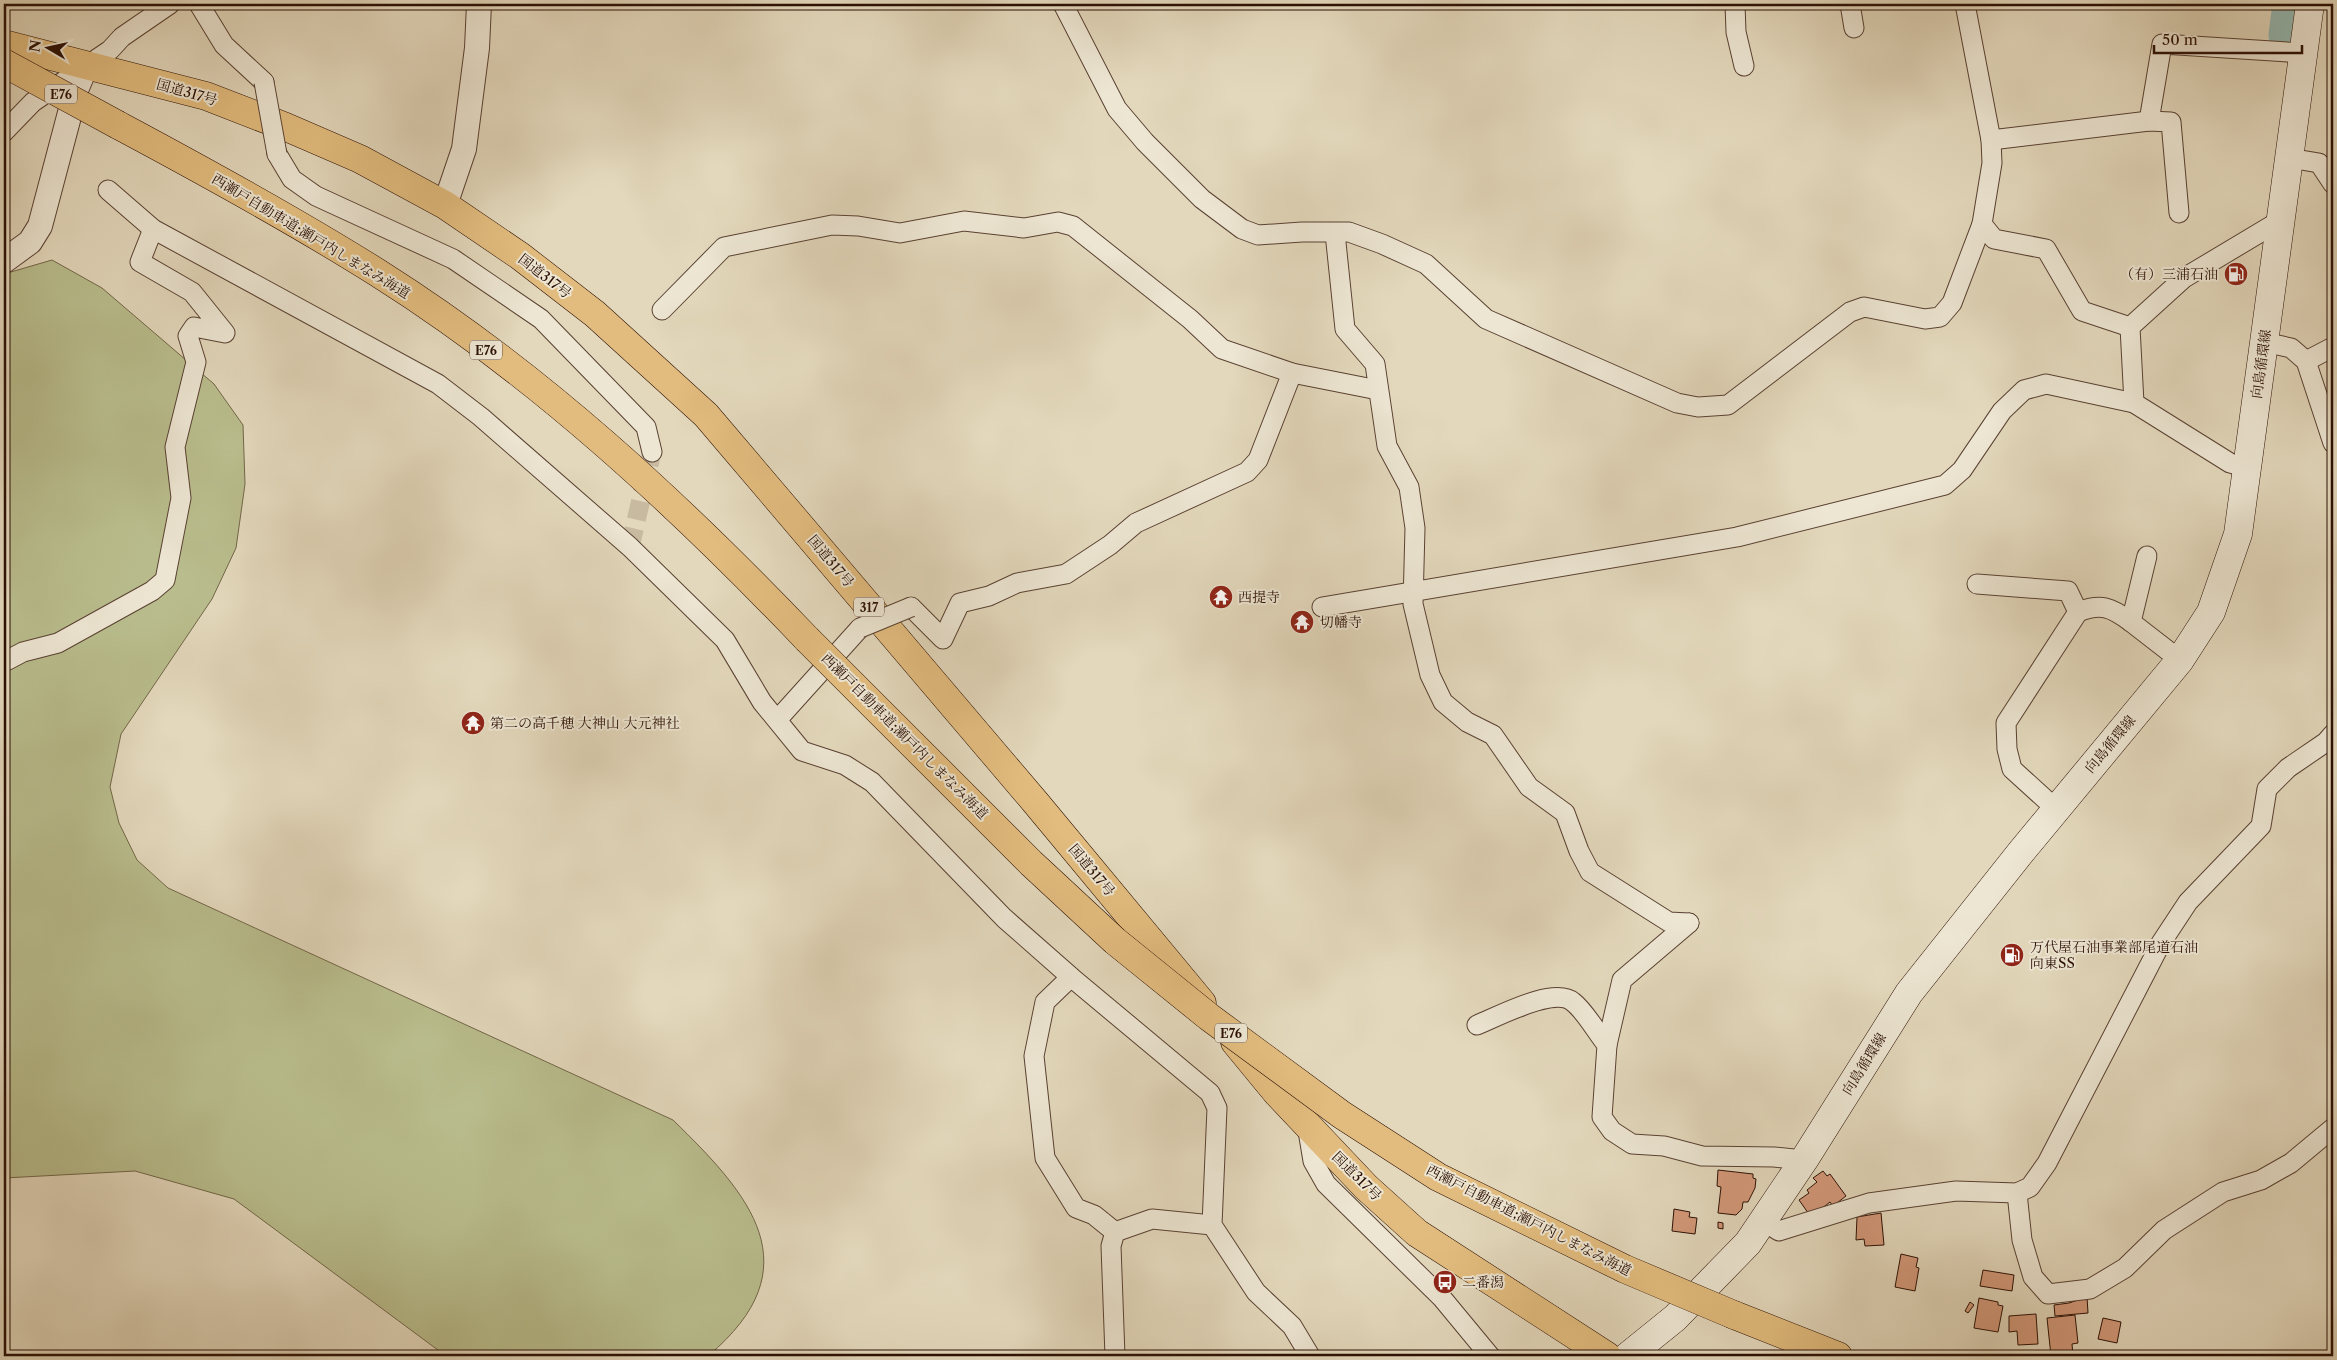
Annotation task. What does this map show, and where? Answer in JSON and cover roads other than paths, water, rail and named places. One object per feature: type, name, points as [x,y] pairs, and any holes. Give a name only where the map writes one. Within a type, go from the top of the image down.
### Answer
[{"type":"highway","name":"国道317号","points":[[4,44],[206,96],[286,127],[360,159],[445,205],[520,256],[595,314],[706,415],[1036,803],[1277,1093],[1366,1187],[1417,1233],[1607,1356]]},
{"type":"highway","name":"西瀬戸自動車道;瀬戸内しまなみ海道","points":[[4,63],[246,194],[380,274],[538,388],[673,505],[1031,863],[1115,941],[1209,1018],[1311,1092],[1438,1177],[1625,1269],[1838,1356]]},
{"type":"main road","name":"向島循環線","points":[[1628,1356],[1675,1318],[1748,1243],[1804,1160],[1909,993],[2056,809],[2180,660],[2212,612],[2238,534],[2310,4]]},
{"type":"street","points":[[4,132],[32,102],[110,50],[122,37],[170,4]]},
{"type":"street","points":[[199,4],[224,45],[264,82],[277,154],[292,179],[316,196],[453,258],[541,319],[646,427],[652,452]]},
{"type":"street","points":[[445,205],[464,149],[477,48],[479,4]]},
{"type":"street","points":[[1063,4],[1117,109],[1145,142],[1202,199],[1242,229],[1258,235],[1302,232],[1349,232],[1426,264],[1486,320],[1677,403],[1698,408],[1728,405],[1850,312],[1864,307],[1925,319],[1940,317],[1952,303],[1982,224],[1992,163],[1991,140],[1965,4]]},
{"type":"street","points":[[1735,4],[1736,32],[1744,66]]},
{"type":"street","points":[[1850,4],[1854,28]]},
{"type":"street","points":[[2149,121],[2162,44],[2303,53]]},
{"type":"street","points":[[4,261],[30,242],[40,226],[76,90],[87,64]]},
{"type":"street","points":[[1991,140],[2149,121],[2171,122],[2179,213]]},
{"type":"street","points":[[2289,158],[2319,163],[2333,184]]},
{"type":"street","points":[[108,190],[153,229],[438,384],[474,412],[630,547],[724,640],[762,702],[802,750],[845,765],[872,782],[1004,918],[1071,977],[1210,1093],[1217,1108],[1212,1225],[1256,1292],[1292,1326],[1310,1356]]},
{"type":"street","points":[[2130,326],[2184,278],[2280,220]]},
{"type":"street","points":[[662,310],[724,247],[832,225],[858,226],[900,233],[964,221],[1024,228],[1058,222],[1073,226],[1190,319],[1222,349],[1292,373],[1378,390]]},
{"type":"street","points":[[1982,224],[1994,239],[2046,250],[2082,311],[2130,326]]},
{"type":"street","points":[[4,662],[23,652],[58,643],[152,591],[165,580],[181,498],[175,447],[196,362],[188,336],[194,327],[226,332],[192,292],[140,262],[153,229]]},
{"type":"street","points":[[1334,233],[1345,328],[1375,364],[1386,446],[1409,487],[1416,528],[1413,604],[1430,675],[1443,702],[1467,722],[1493,735],[1529,787],[1565,812],[1579,851],[1590,872],[1669,922],[1689,923],[1622,980],[1606,1045],[1602,1117],[1612,1131],[1632,1144],[1664,1146],[1702,1156],[1774,1157],[1804,1160]]},
{"type":"street","points":[[2130,326],[2134,403]]},
{"type":"street","points":[[2264,342],[2291,348],[2306,361],[2333,443]]},
{"type":"street","points":[[2306,361],[2333,347]]},
{"type":"street","points":[[778,719],[860,628],[911,607],[943,639],[960,603],[989,596],[1017,583],[1066,574],[1110,545],[1136,523],[1247,472],[1258,460],[1292,373]]},
{"type":"street","points":[[1322,607],[1737,537],[1945,484],[1962,470],[2002,411],[2024,390],[2046,384],[2134,403],[2230,463],[2247,468]]},
{"type":"street","points":[[2131,622],[2147,556]]},
{"type":"street","points":[[1977,584],[2068,591],[2078,612]]},
{"type":"street","points":[[2056,809],[2012,768],[2007,750],[2006,723],[2078,612],[2095,606],[2116,611],[2180,660]]},
{"type":"street","points":[[1762,1221],[1779,1231],[1869,1203],[1956,1191],[2017,1193],[2030,1187],[2047,1163],[2161,943],[2188,902],[2261,826],[2267,789],[2288,768],[2326,742],[2333,734]]},
{"type":"street","points":[[1071,977],[1045,1002],[1034,1056],[1045,1158],[1076,1208],[1094,1215],[1115,1232]]},
{"type":"street","points":[[1477,1026],[1536,1001],[1556,997],[1572,1001],[1606,1045]]},
{"type":"street","points":[[1307,1125],[1314,1161],[1326,1184],[1442,1298],[1490,1356]]},
{"type":"street","points":[[2017,1193],[2022,1240],[2033,1277],[2048,1294],[2090,1289],[2125,1268],[2164,1230],[2223,1192],[2261,1180],[2292,1163],[2333,1128]]},
{"type":"street","points":[[1115,1232],[1152,1219],[1212,1225]]},
{"type":"street","points":[[1115,1232],[1111,1246],[1115,1356]]},
{"type":"waterway","points":[[2286,35],[2290,4]]},
{"type":"tunnel","points":[[630,547],[652,452]]},
{"type":"place","name":"（有）三浦石油","points":[[2236,274]]},
{"type":"place","name":"西提寺","points":[[1221,597]]},
{"type":"place","name":"切幡寺","points":[[1302,622]]},
{"type":"place","name":"第二の高千穂 大神山 大元神社","points":[[473,723]]},
{"type":"place","name":"万代屋石油事業部尾道石油 向東SS","points":[[2012,955]]},
{"type":"place","name":"二番潟","points":[[1445,1282]]}]
